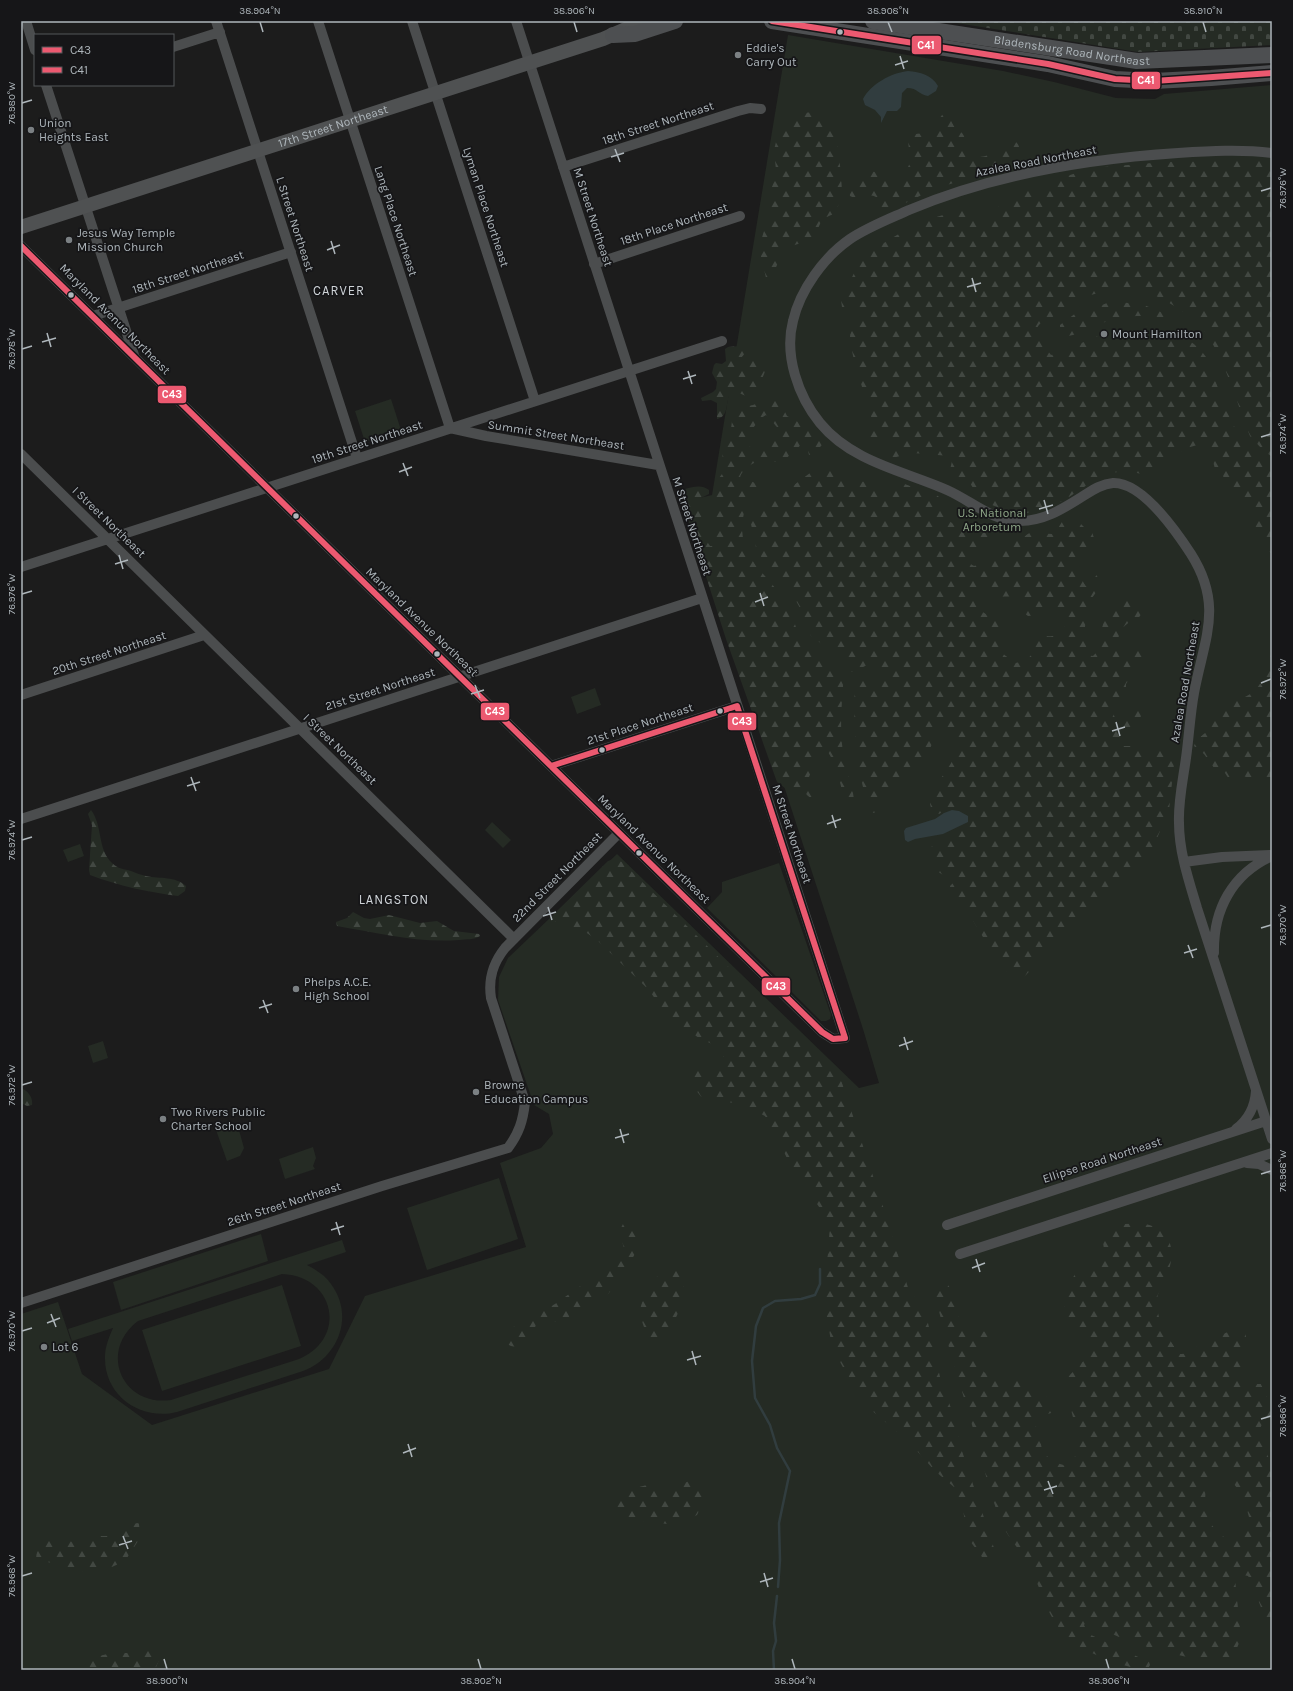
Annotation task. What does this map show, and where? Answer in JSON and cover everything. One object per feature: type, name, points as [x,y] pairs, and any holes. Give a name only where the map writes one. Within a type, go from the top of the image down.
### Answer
[{"type":"main road","name":"17th Street Northeast","points":[[21,227],[529,63],[613,35],[644,21]]},
{"type":"main road","points":[[613,35],[635,34],[674,21]]},
{"type":"main road","name":"Bladensburg Road Northeast","points":[[772,21],[888,31],[928,38],[1115,79],[1136,81],[1211,78],[1272,73]]},
{"type":"main road","name":"Bladensburg Road Northeast","points":[[873,21],[888,31]]},
{"type":"main road","name":"Bladensburg Road Northeast","points":[[928,38],[1137,61],[1272,56]]},
{"type":"street","points":[[26,21],[34,47]]},
{"type":"street","name":"L Street Northeast","points":[[216,21],[357,458]]},
{"type":"street","name":"Lang Place Northeast","points":[[318,21],[450,428]]},
{"type":"street","name":"Lyman Place Northeast","points":[[412,21],[535,401]]},
{"type":"street","name":"M Street Northeast","points":[[516,21],[658,465],[845,1038]]},
{"type":"street","points":[[174,47],[220,32]]},
{"type":"street","points":[[50,86],[85,206],[135,357]]},
{"type":"street","name":"18th Street Northeast","points":[[563,167],[738,111],[750,108],[761,109]]},
{"type":"street","name":"Azalea Road Northeast","points":[[1272,153],[1234,151],[1150,155],[1103,160],[1022,174],[949,194],[875,225],[841,246],[820,268],[808,286],[796,311],[791,330],[791,350],[795,374],[809,407],[821,424],[831,434],[850,448],[889,469],[948,491],[996,517],[1013,521],[1032,520],[1047,516],[1057,512],[1100,486],[1111,483],[1122,484],[1144,497],[1181,540],[1202,574],[1208,594],[1210,611],[1208,633],[1194,695],[1179,807],[1179,832],[1184,862],[1214,961],[1272,1139]]},
{"type":"street","name":"18th Place Northeast","points":[[594,264],[740,216]]},
{"type":"street","name":"Maryland Avenue Northeast","points":[[21,246],[822,1032],[832,1040],[845,1038]]},
{"type":"street","name":"18th Street Northeast","points":[[93,316],[291,252]]},
{"type":"street","name":"19th Street Northeast","points":[[21,567],[722,341]]},
{"type":"street","name":"Summit Street Northeast","points":[[450,428],[486,436],[658,465]]},
{"type":"street","name":"I Street Northeast","points":[[21,454],[514,939]]},
{"type":"street","name":"21st Street Northeast","points":[[21,819],[702,598]]},
{"type":"street","name":"20th Street Northeast","points":[[21,695],[204,634]]},
{"type":"street","name":"21st Place Northeast","points":[[551,766],[737,706]]},
{"type":"street","name":"22nd Street Northeast","points":[[514,939],[619,833]]},
{"type":"street","points":[[1184,862],[1222,856],[1272,855]]},
{"type":"street","name":"Azalea Road Northeast","points":[[1214,961],[1216,929],[1225,899],[1231,888],[1248,870],[1272,855]]},
{"type":"street","name":"26th Street Northeast","points":[[21,1303],[382,1186],[508,1148],[519,1131],[523,1118],[525,1102],[494,1007],[490,988],[490,977],[495,963],[505,948],[514,939]]},
{"type":"street","points":[[1230,1132],[1245,1121],[1250,1113],[1255,1098],[1256,1089]]},
{"type":"street","name":"Ellipse Road Northeast","points":[[947,1225],[1266,1121]]},
{"type":"street","points":[[960,1254],[1272,1153]]},
{"type":"street","points":[[1239,1164],[1258,1164],[1272,1170]]},
{"type":"green space","points":[[944,21],[1272,21],[1272,45],[1138,52]]},
{"type":"green space","name":"U.S. National Arboretum","points":[[788,35],[1003,71],[1116,98],[1155,99],[1164,94],[1272,85],[1272,1670],[21,1670],[21,1314],[58,1302],[82,1374],[152,1425],[329,1369],[365,1296],[526,1247],[500,1163],[541,1148],[553,1134],[549,1114],[534,1105],[498,1000],[499,977],[508,958],[617,854],[859,1088],[879,1083],[863,1029],[691,500],[712,495]]},
{"type":"green space","points":[[823,112],[832,126],[838,147],[842,192],[836,213],[822,221],[812,240],[784,248],[772,277],[767,282],[759,248],[770,210],[772,187],[776,170],[774,150],[778,134],[789,122],[802,113]]},
{"type":"green space","points":[[943,114],[948,114],[950,116],[957,130],[964,136],[970,151],[977,156],[982,157],[992,153],[1006,143],[1016,142],[1020,150],[1015,164],[934,189],[885,213],[880,208],[876,197],[869,195],[857,198],[850,196],[849,187],[852,181],[861,174],[867,172],[873,171],[901,181],[910,163],[909,136],[931,130],[935,127]]},
{"type":"green space","points":[[1245,159],[1272,162],[1272,457],[1250,436],[1229,378],[1216,349],[1208,337],[1193,319],[1180,309],[1157,296],[1129,290],[1101,292],[1076,302],[1042,322],[1037,328],[1051,355],[1109,332],[1138,327],[1154,328],[1172,332],[1182,336],[1195,345],[1206,357],[1239,436],[1251,452],[1272,470],[1272,554],[1257,533],[1250,503],[1245,500],[1237,500],[1229,492],[1227,480],[1215,469],[1213,461],[1200,445],[1187,448],[1146,475],[1128,471],[1109,473],[1093,481],[1063,501],[1027,513],[1003,509],[981,501],[970,483],[957,482],[951,476],[950,470],[952,461],[950,456],[913,453],[892,458],[891,455],[896,441],[894,438],[890,437],[874,443],[869,441],[872,420],[853,358],[850,337],[851,331],[857,320],[857,314],[855,310],[849,307],[842,307],[841,300],[857,267],[869,252],[897,235],[933,218],[950,213],[963,201],[966,202],[968,216],[975,220],[985,219],[999,206],[1021,192],[1029,189],[1034,193],[1039,193],[1067,176],[1092,168],[1164,162],[1227,161]]},
{"type":"green space","points":[[1112,301],[1144,305],[1166,314],[1163,318],[1139,316],[1115,319],[1078,334],[1069,336],[1065,336],[1060,330],[1060,325],[1080,310],[1097,307]]},
{"type":"green space","points":[[741,346],[745,348],[745,353],[735,366],[737,368],[746,366],[757,359],[767,361],[768,364],[762,379],[764,385],[763,390],[746,396],[739,393],[729,396],[725,413],[721,418],[717,419],[717,403],[711,400],[702,401],[701,398],[716,389],[717,382],[712,373],[716,363],[722,364],[726,361],[725,349],[728,347]]},
{"type":"green space","points":[[774,397],[779,400],[787,416],[797,421],[801,426],[814,429],[819,434],[823,444],[815,452],[809,455],[807,446],[802,444],[783,460],[775,462],[762,460],[744,470],[740,480],[753,482],[760,486],[746,505],[743,522],[743,537],[746,549],[752,560],[788,605],[801,640],[809,649],[838,673],[842,682],[842,743],[845,762],[853,792],[853,810],[848,810],[846,808],[836,769],[825,748],[819,753],[809,777],[808,786],[812,796],[811,798],[799,788],[785,788],[777,782],[726,639],[689,523],[677,494],[679,491],[698,486],[709,490],[709,494],[699,499],[697,503],[703,521],[706,540],[710,546],[715,546],[716,536],[711,519],[722,505],[720,504],[714,506],[711,499],[719,489],[719,478],[725,470],[722,453],[731,429],[733,413],[742,407],[753,405]],"holes":[[[766,415],[779,429],[779,431],[770,434],[769,439],[771,448],[763,450],[752,448],[749,446],[745,438],[761,418]]]},
{"type":"green space","points":[[391,399],[401,430],[365,442],[355,411]]},
{"type":"green space","points":[[822,467],[850,483],[863,482],[877,491],[893,487],[899,482],[938,496],[942,502],[945,517],[967,533],[973,533],[984,527],[988,527],[992,530],[995,536],[993,541],[987,547],[971,554],[968,557],[969,563],[974,566],[993,557],[1000,549],[1003,540],[1007,537],[1022,538],[1035,531],[1052,534],[1057,530],[1065,517],[1074,517],[1085,528],[1091,529],[1094,538],[1091,545],[1074,560],[1075,566],[1084,583],[1086,586],[1089,585],[1099,572],[1108,571],[1109,574],[1092,598],[1088,607],[1085,627],[1087,645],[1084,653],[1088,655],[1093,656],[1097,652],[1104,619],[1126,592],[1137,599],[1142,606],[1141,614],[1138,618],[1122,628],[1119,637],[1118,650],[1123,657],[1138,644],[1142,647],[1144,655],[1126,684],[1126,694],[1114,705],[1112,710],[1115,718],[1119,720],[1126,717],[1138,707],[1141,712],[1141,717],[1138,724],[1131,726],[1122,743],[1124,746],[1143,746],[1150,753],[1153,753],[1163,747],[1174,751],[1175,755],[1169,810],[1152,850],[1143,864],[1058,939],[1026,975],[1020,979],[1016,980],[1003,967],[988,946],[964,906],[951,892],[950,886],[956,880],[946,877],[937,871],[928,858],[927,853],[933,845],[968,825],[970,822],[967,814],[960,809],[951,808],[939,814],[933,810],[930,805],[934,790],[955,755],[957,744],[953,733],[945,728],[937,732],[929,751],[924,758],[910,767],[896,782],[882,792],[879,797],[876,812],[873,813],[870,811],[861,779],[856,748],[854,717],[855,684],[861,681],[877,678],[880,676],[880,670],[872,665],[869,665],[851,672],[837,655],[811,636],[800,608],[790,590],[757,552],[751,524],[753,514],[759,504],[790,488],[814,470]],"holes":[[[982,589],[1000,597],[1010,597],[1015,599],[1020,603],[1028,616],[1051,608],[1060,609],[1064,613],[1065,626],[1056,635],[1042,635],[1034,638],[1032,642],[1032,654],[1026,661],[1015,663],[1002,653],[1001,626],[993,618],[979,609],[975,604],[974,596],[978,590]]]},
{"type":"green space","points":[[1272,650],[1272,784],[1239,775],[1232,776],[1229,779],[1225,773],[1217,772],[1204,754],[1194,746],[1199,738],[1206,733],[1217,712],[1222,706],[1245,697],[1256,689],[1264,677]]},
{"type":"green space","points":[[595,688],[601,705],[577,714],[571,697]]},
{"type":"green space","points":[[91,810],[95,816],[104,851],[114,865],[144,876],[167,878],[177,881],[186,886],[185,891],[178,896],[156,893],[90,875],[92,825],[88,814]]},
{"type":"green space","points":[[492,822],[511,840],[503,848],[485,830]]},
{"type":"green space","points":[[80,844],[84,856],[68,862],[63,850]]},
{"type":"green space","points":[[614,859],[622,862],[840,1077],[882,1203],[909,1291],[924,1305],[940,1377],[953,1414],[962,1451],[994,1548],[995,1556],[992,1562],[987,1563],[985,1561],[967,1537],[962,1505],[954,1487],[935,1471],[908,1441],[870,1409],[845,1371],[832,1347],[824,1300],[830,1226],[828,1220],[815,1201],[811,1190],[804,1181],[795,1176],[790,1168],[786,1156],[765,1116],[742,1104],[703,1099],[695,1089],[691,1069],[717,1070],[723,1061],[723,1049],[699,1038],[667,1016],[649,990],[597,940],[584,931],[554,921],[552,917],[556,912],[608,861]]},
{"type":"green space","points":[[779,863],[831,1015],[830,1019],[826,1021],[821,1021],[707,908],[722,892],[722,882]]},
{"type":"green space","points":[[353,912],[364,918],[370,919],[389,915],[420,923],[437,921],[454,931],[479,934],[480,936],[473,939],[443,941],[413,939],[337,926],[336,922],[347,918]]},
{"type":"green space","points":[[103,1041],[108,1058],[93,1063],[88,1046]]},
{"type":"green space","points":[[21,1088],[30,1095],[32,1105],[27,1106],[21,1103]]},
{"type":"green space","points":[[237,1123],[244,1148],[240,1156],[227,1161],[216,1130]]},
{"type":"green space","points":[[313,1147],[316,1158],[313,1166],[315,1169],[285,1179],[279,1159]]},
{"type":"green space","points":[[499,1178],[518,1239],[427,1270],[407,1208]]},
{"type":"green space","points":[[627,1216],[637,1231],[636,1252],[621,1278],[608,1294],[575,1312],[561,1323],[550,1320],[536,1325],[527,1345],[522,1348],[511,1346],[503,1342],[506,1331],[555,1304],[609,1266],[620,1262],[625,1251],[619,1232]]},
{"type":"green space","points":[[1125,1224],[1144,1224],[1154,1226],[1161,1230],[1170,1242],[1171,1258],[1167,1276],[1157,1299],[1157,1307],[1160,1322],[1171,1341],[1180,1354],[1183,1354],[1216,1337],[1235,1330],[1244,1329],[1246,1339],[1242,1369],[1244,1376],[1248,1384],[1261,1384],[1267,1397],[1272,1398],[1272,1417],[1264,1421],[1259,1430],[1272,1468],[1272,1625],[1264,1615],[1248,1576],[1242,1575],[1236,1578],[1241,1638],[1235,1653],[1231,1658],[1225,1660],[1204,1661],[1153,1649],[1119,1637],[1086,1622],[1084,1625],[1091,1635],[1149,1662],[1150,1665],[1147,1670],[1139,1669],[1106,1659],[1084,1649],[1069,1639],[1061,1630],[1050,1613],[1030,1567],[1007,1534],[1001,1522],[990,1490],[944,1328],[934,1292],[942,1281],[948,1285],[951,1291],[962,1324],[967,1328],[976,1331],[992,1333],[991,1338],[979,1348],[979,1362],[984,1372],[993,1378],[1018,1378],[1034,1386],[1050,1400],[1054,1412],[1042,1416],[1032,1417],[1040,1436],[1042,1451],[1053,1462],[1067,1466],[1077,1454],[1082,1435],[1074,1421],[1070,1406],[1080,1396],[1078,1388],[1066,1387],[1067,1378],[1089,1355],[1090,1343],[1065,1317],[1064,1295],[1076,1272],[1088,1267],[1099,1270],[1102,1266],[1104,1252],[1101,1234],[1105,1229]],"holes":[[[1227,1470],[1230,1473],[1234,1484],[1243,1496],[1249,1517],[1238,1534],[1228,1540],[1218,1532],[1210,1522],[1207,1513],[1205,1495],[1208,1480],[1223,1471]]]},
{"type":"green space","points":[[261,1234],[268,1261],[121,1310],[113,1282]]},
{"type":"green space","points":[[342,1240],[346,1252],[307,1265],[329,1281],[338,1296],[342,1309],[342,1322],[339,1335],[334,1346],[326,1356],[315,1365],[303,1371],[177,1412],[164,1414],[150,1413],[138,1409],[118,1394],[106,1371],[106,1346],[113,1328],[72,1341],[68,1329]],"holes":[[[282,1274],[300,1277],[314,1285],[324,1296],[329,1309],[329,1323],[324,1337],[315,1349],[299,1359],[171,1400],[154,1400],[140,1395],[128,1386],[121,1374],[118,1361],[119,1347],[126,1333],[138,1321]]]},
{"type":"green space","points":[[676,1267],[683,1281],[685,1298],[671,1328],[658,1341],[649,1341],[639,1313],[645,1292],[663,1269]]},
{"type":"green space","points":[[282,1285],[301,1346],[162,1391],[142,1330]]},
{"type":"green space","points":[[694,1479],[708,1492],[697,1515],[676,1525],[634,1520],[615,1510],[619,1492],[647,1485],[662,1492]]},
{"type":"green space","points":[[139,1523],[140,1538],[125,1561],[103,1571],[86,1572],[36,1559],[38,1541],[60,1538],[76,1543],[96,1536],[115,1536],[129,1524]]},
{"type":"green space","points":[[155,1649],[157,1650],[160,1658],[156,1667],[153,1668],[148,1665],[141,1670],[94,1670],[89,1668],[92,1662],[103,1655],[118,1653],[141,1653]]},
{"type":"shaded area","points":[[908,71],[921,73],[932,79],[938,86],[936,91],[928,96],[914,89],[907,88],[902,93],[901,107],[897,111],[887,111],[881,123],[881,117],[875,110],[865,105],[863,99],[876,84],[882,80],[895,74]]},
{"type":"shaded area","points":[[952,810],[959,811],[968,816],[968,822],[943,834],[915,839],[908,842],[905,840],[904,831],[906,828],[935,819]]},
{"type":"waterway","points":[[778,1587],[780,1560],[779,1523],[790,1471],[777,1448],[770,1425],[755,1398],[752,1361],[756,1326],[763,1308],[775,1301],[801,1299],[815,1295],[820,1284],[820,1269]]},
{"type":"waterway","points":[[774,1670],[773,1651],[776,1641],[774,1623],[777,1596]]},
{"type":"transit line","name":"C41","points":[[772,21],[1048,64],[1115,79],[1154,81],[1272,73]]},
{"type":"transit line","name":"C43","points":[[21,246],[822,1032],[833,1039],[845,1038],[737,706],[551,766]]},
{"type":"place","name":"Eddie's Carry Out","points":[[738,55]]},
{"type":"place","name":"Union Heights East","points":[[31,130]]},
{"type":"place","name":"Jesus Way Temple Mission Church","points":[[69,240]]},
{"type":"place","name":"Mount Hamilton","points":[[1104,334]]},
{"type":"place","name":"Phelps A.C.E. High School","points":[[296,989]]},
{"type":"place","name":"Browne Education Campus","points":[[476,1092]]},
{"type":"place","name":"Two Rivers Public Charter School","points":[[163,1119]]},
{"type":"place","name":"Lot 6","points":[[44,1347]]},
{"type":"district","name":"CARVER","points":[[339,290]]},
{"type":"district","name":"LANGSTON","points":[[394,899]]}]
